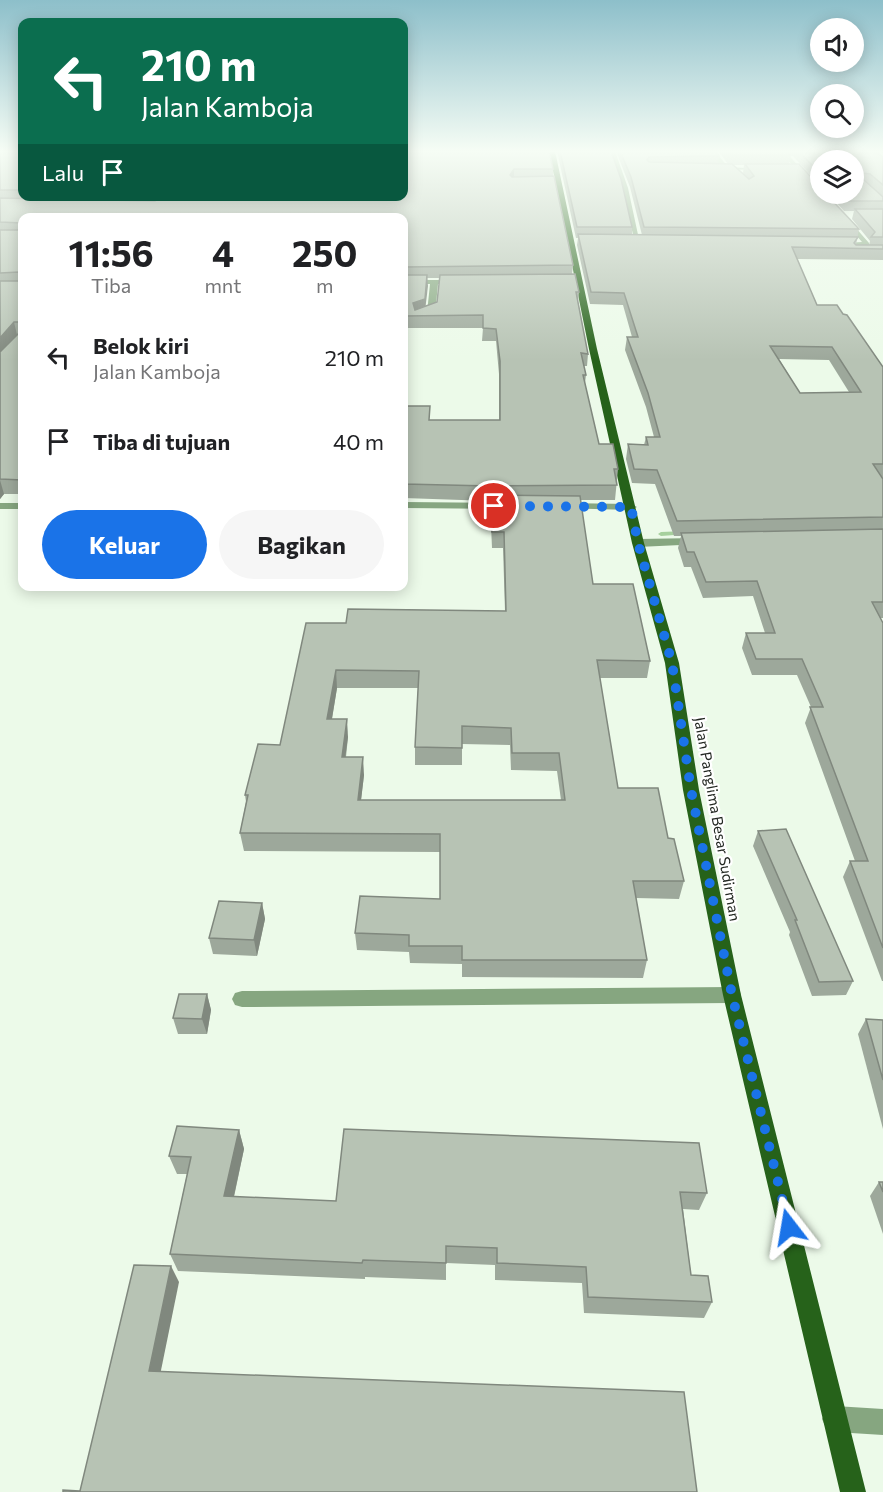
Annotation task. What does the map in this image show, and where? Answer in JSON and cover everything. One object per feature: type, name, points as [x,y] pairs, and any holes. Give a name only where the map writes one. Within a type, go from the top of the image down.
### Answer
[{"type":"main road","name":"Jalan Panglima Besar Sudirman","points":[[569,221],[577,242],[575,281],[638,543],[672,663],[691,790],[732,995],[853,1492]]},
{"type":"street","points":[[633,221],[638,243]]},
{"type":"street","points":[[846,221],[867,244],[837,248],[874,252]]},
{"type":"street","points":[[626,243],[650,243]]},
{"type":"street","points":[[408,282],[468,282]]},
{"type":"street","points":[[418,318],[432,314],[434,282]]},
{"type":"street","points":[[0,506],[18,506]]},
{"type":"street","points":[[408,506],[523,506]]},
{"type":"street","points":[[547,506],[631,507]]},
{"type":"street","points":[[638,543],[708,542]]},
{"type":"street","points":[[242,999],[732,995]]},
{"type":"street","points":[[835,1419],[883,1422]]},
{"type":"building","points":[[0,221],[18,221],[18,223]]},
{"type":"building","points":[[408,221],[564,221],[573,265],[408,267]]},
{"type":"building","points":[[576,221],[631,221],[632,227],[577,227]]},
{"type":"building","points":[[642,221],[851,221],[859,229],[644,227]]},
{"type":"building","points":[[865,221],[883,221],[883,237],[871,237],[875,232]]},
{"type":"building","points":[[0,230],[18,230],[18,272],[0,273]]},
{"type":"building","points":[[578,234],[858,237],[854,243],[856,245],[883,245],[883,249],[792,247],[817,305],[837,305],[843,314],[847,315],[883,367],[883,464],[873,464],[883,479],[883,517],[677,521],[657,470],[634,469],[628,444],[648,445],[646,437],[660,437],[648,393],[627,337],[638,337],[624,293],[591,292]],"holes":[[[770,346],[832,347],[861,392],[800,393]]]},
{"type":"building","points":[[575,274],[579,292],[576,292],[588,354],[581,353],[586,375],[583,375],[599,444],[613,444],[618,469],[614,469],[617,485],[408,484],[408,406],[430,406],[429,420],[500,420],[500,361],[496,329],[483,328],[483,315],[408,316],[408,275],[427,275],[425,299],[413,303],[415,310],[437,302],[440,275]]},
{"type":"building","points":[[0,281],[18,281],[18,322],[14,322],[0,338]]},
{"type":"building","points":[[18,334],[18,480],[0,479],[0,352]]},
{"type":"building","points":[[490,495],[580,496],[593,584],[633,584],[650,661],[597,660],[618,788],[658,788],[668,838],[674,839],[684,881],[633,881],[647,960],[462,960],[462,946],[409,946],[409,935],[355,933],[360,896],[440,899],[440,834],[240,833],[248,795],[245,795],[258,744],[280,745],[306,623],[346,623],[348,609],[506,611],[504,532],[492,532]],"holes":[[[336,670],[419,671],[415,747],[462,748],[462,726],[511,728],[512,753],[559,753],[565,800],[358,800],[363,757],[342,757],[347,719],[327,719]]]},
{"type":"building","points":[[883,529],[883,602],[872,602],[883,623],[883,948],[850,861],[868,861],[810,707],[823,707],[802,659],[756,659],[746,633],[775,633],[757,581],[706,582],[694,552],[687,552],[681,533]]},
{"type":"building","points":[[786,829],[853,981],[819,982],[795,920],[797,920],[758,831]]},
{"type":"building","points":[[219,901],[262,903],[254,940],[209,938]]},
{"type":"building","points":[[179,994],[207,994],[202,1019],[173,1018]]},
{"type":"building","points":[[866,1019],[883,1020],[883,1080]]},
{"type":"building","points":[[177,1126],[239,1130],[224,1196],[336,1201],[344,1129],[699,1143],[707,1193],[680,1192],[691,1275],[708,1276],[712,1302],[588,1297],[586,1267],[497,1263],[497,1248],[446,1246],[446,1263],[363,1260],[362,1263],[170,1254],[191,1157],[169,1156]]},
{"type":"building","points":[[134,1265],[171,1266],[149,1371],[684,1392],[697,1492],[63,1492],[63,1490],[80,1491]]},
{"type":"waterway","points":[[661,534],[686,533]]},
{"type":"route","points":[[494,506],[631,507],[638,543],[672,663],[691,790],[732,995],[789,1227]]}]
